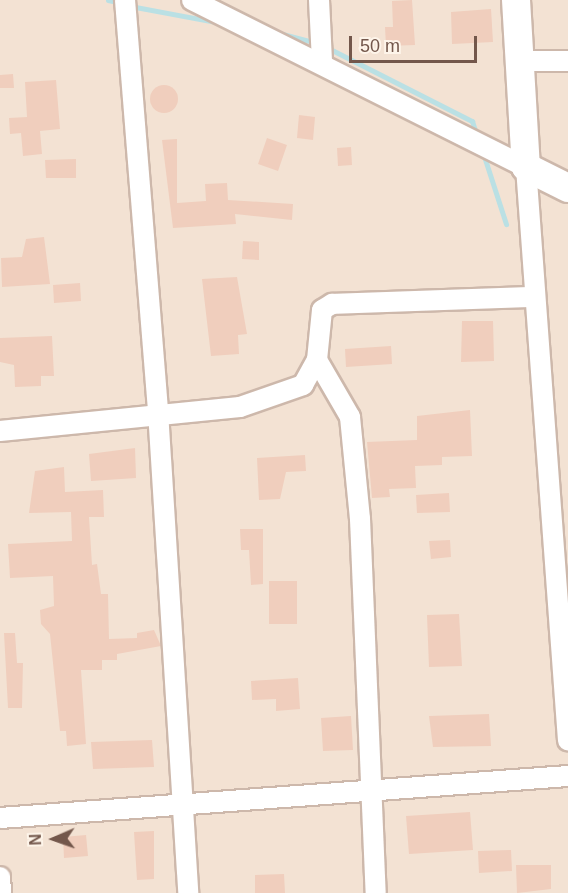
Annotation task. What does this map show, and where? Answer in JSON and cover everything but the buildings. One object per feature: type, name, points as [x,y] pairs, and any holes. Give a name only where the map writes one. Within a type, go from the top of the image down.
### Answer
[{"type":"street","points":[[124,0],[158,411],[188,893]]},
{"type":"street","points":[[192,0],[322,62],[568,188]]},
{"type":"street","points":[[319,0],[322,62]]},
{"type":"street","points":[[516,0],[534,297],[568,740]]},
{"type":"street","points":[[519,61],[568,61]]},
{"type":"street","points":[[0,431],[158,411],[240,406],[303,385],[317,360],[322,310],[332,304],[534,297]]},
{"type":"street","points":[[317,360],[350,417],[360,519],[368,792],[376,893]]},
{"type":"street","points":[[0,818],[182,807],[568,776]]},
{"type":"street","points":[[0,877],[1,893]]},
{"type":"shaded area","points":[[0,0],[568,0],[568,893],[0,893]]},
{"type":"waterway","points":[[108,0],[121,3]]},
{"type":"waterway","points":[[130,6],[221,23]]},
{"type":"waterway","points":[[271,31],[317,43]]},
{"type":"waterway","points":[[326,47],[472,121],[477,136]]},
{"type":"waterway","points":[[482,150],[506,224]]}]
